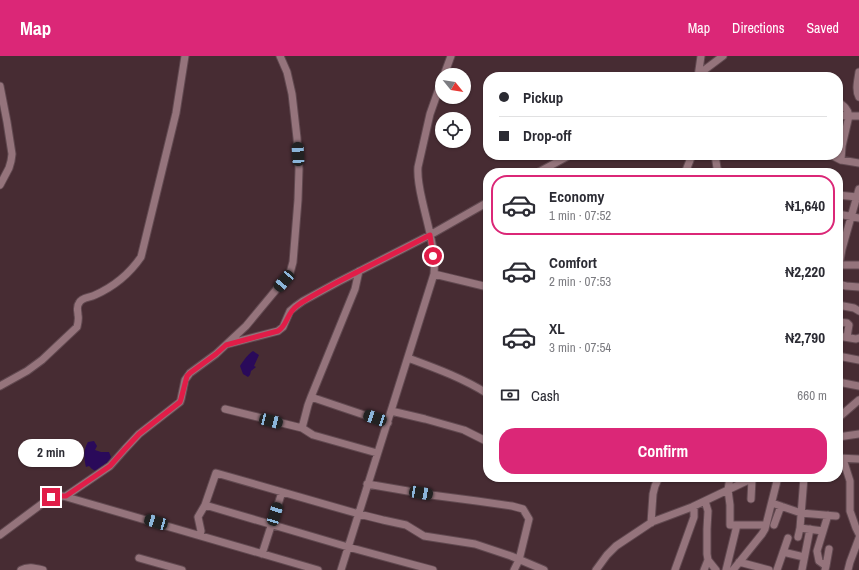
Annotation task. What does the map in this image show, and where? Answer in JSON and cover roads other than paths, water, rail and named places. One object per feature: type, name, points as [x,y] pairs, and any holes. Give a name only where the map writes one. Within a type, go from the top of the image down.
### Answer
[{"type":"street","points":[[0,386],[27,371],[42,360],[76,327],[78,323],[77,307],[79,301],[94,296],[113,285],[136,264],[140,257],[176,114],[185,56]]},
{"type":"street","points":[[66,496],[110,466],[139,434],[180,402],[187,376],[216,354],[246,326],[290,272],[294,262],[299,169],[292,94],[287,72],[280,56]]},
{"type":"street","points":[[447,68],[451,56]]},
{"type":"street","points":[[698,72],[702,56]]},
{"type":"street","points":[[702,72],[723,56]]},
{"type":"street","points":[[859,72],[857,94],[859,97]]},
{"type":"street","points":[[0,86],[12,154],[9,168],[0,185]]},
{"type":"street","points":[[341,570],[434,274],[430,235],[418,184],[417,172],[430,114],[435,100]]},
{"type":"street","points":[[843,105],[849,113],[843,142]]},
{"type":"street","points":[[843,115],[859,116]]},
{"type":"street","points":[[546,168],[561,160]]},
{"type":"street","points":[[841,160],[859,163]]},
{"type":"street","points":[[843,248],[859,189]]},
{"type":"street","points":[[843,196],[857,197]]},
{"type":"street","points":[[226,345],[278,331],[283,327],[290,312],[296,306],[316,293],[430,235],[483,205]]},
{"type":"street","points":[[843,215],[859,218]]},
{"type":"street","points":[[843,267],[859,265]]},
{"type":"street","points":[[302,428],[311,397],[355,289],[359,271]]},
{"type":"street","points":[[434,274],[483,285]]},
{"type":"street","points":[[843,285],[859,287]]},
{"type":"street","points":[[843,306],[854,308],[859,311]]},
{"type":"street","points":[[843,323],[848,324],[849,326],[847,337]]},
{"type":"street","points":[[843,337],[858,338],[859,330]]},
{"type":"street","points":[[843,357],[859,360]]},
{"type":"street","points":[[408,358],[442,371],[483,391]]},
{"type":"street","points":[[843,384],[859,386]]},
{"type":"street","points":[[311,397],[388,422]]},
{"type":"street","points":[[843,414],[859,400]]},
{"type":"street","points":[[225,409],[302,428],[312,435],[377,453]]},
{"type":"street","points":[[391,410],[464,430],[483,440]]},
{"type":"street","points":[[843,436],[859,434]]},
{"type":"street","points":[[843,458],[859,459]]},
{"type":"street","points":[[843,466],[850,481],[850,511],[857,523],[859,534]]},
{"type":"street","points":[[200,535],[201,531],[198,517],[206,505],[216,474],[359,514],[406,525],[424,536],[475,544],[544,570]]},
{"type":"street","points":[[651,523],[655,482]]},
{"type":"street","points":[[729,482],[729,524],[732,526],[766,525]]},
{"type":"street","points":[[599,569],[607,555],[616,546],[651,523],[694,506],[743,482]]},
{"type":"street","points":[[751,482],[751,499]]},
{"type":"street","points":[[733,570],[762,534],[766,525],[777,482]]},
{"type":"street","points":[[798,537],[804,482]]},
{"type":"street","points":[[367,484],[523,509],[529,519],[519,560],[514,570]]},
{"type":"street","points":[[262,554],[282,492]]},
{"type":"street","points":[[0,535],[51,497],[66,496],[318,570]]},
{"type":"street","points":[[705,501],[708,511],[707,554],[708,560],[716,570]]},
{"type":"street","points":[[772,503],[801,513],[836,516]]},
{"type":"street","points":[[206,505],[348,547],[433,570]]},
{"type":"street","points":[[675,570],[694,517],[694,506]]},
{"type":"street","points":[[774,525],[781,506]]},
{"type":"street","points":[[825,568],[819,561],[818,551],[828,515]]},
{"type":"street","points":[[726,570],[737,525]]},
{"type":"street","points":[[800,528],[823,531]]},
{"type":"street","points":[[802,570],[810,529]]},
{"type":"street","points":[[777,570],[788,538]]},
{"type":"street","points":[[848,570],[859,538]]},
{"type":"street","points":[[825,568],[829,548]]},
{"type":"street","points":[[783,552],[818,555]]},
{"type":"street","points":[[139,558],[182,570]]},
{"type":"street","points":[[704,570],[708,560]]},
{"type":"street","points":[[738,562],[770,570]]},
{"type":"street","points":[[21,570],[32,568],[43,570]]}]
